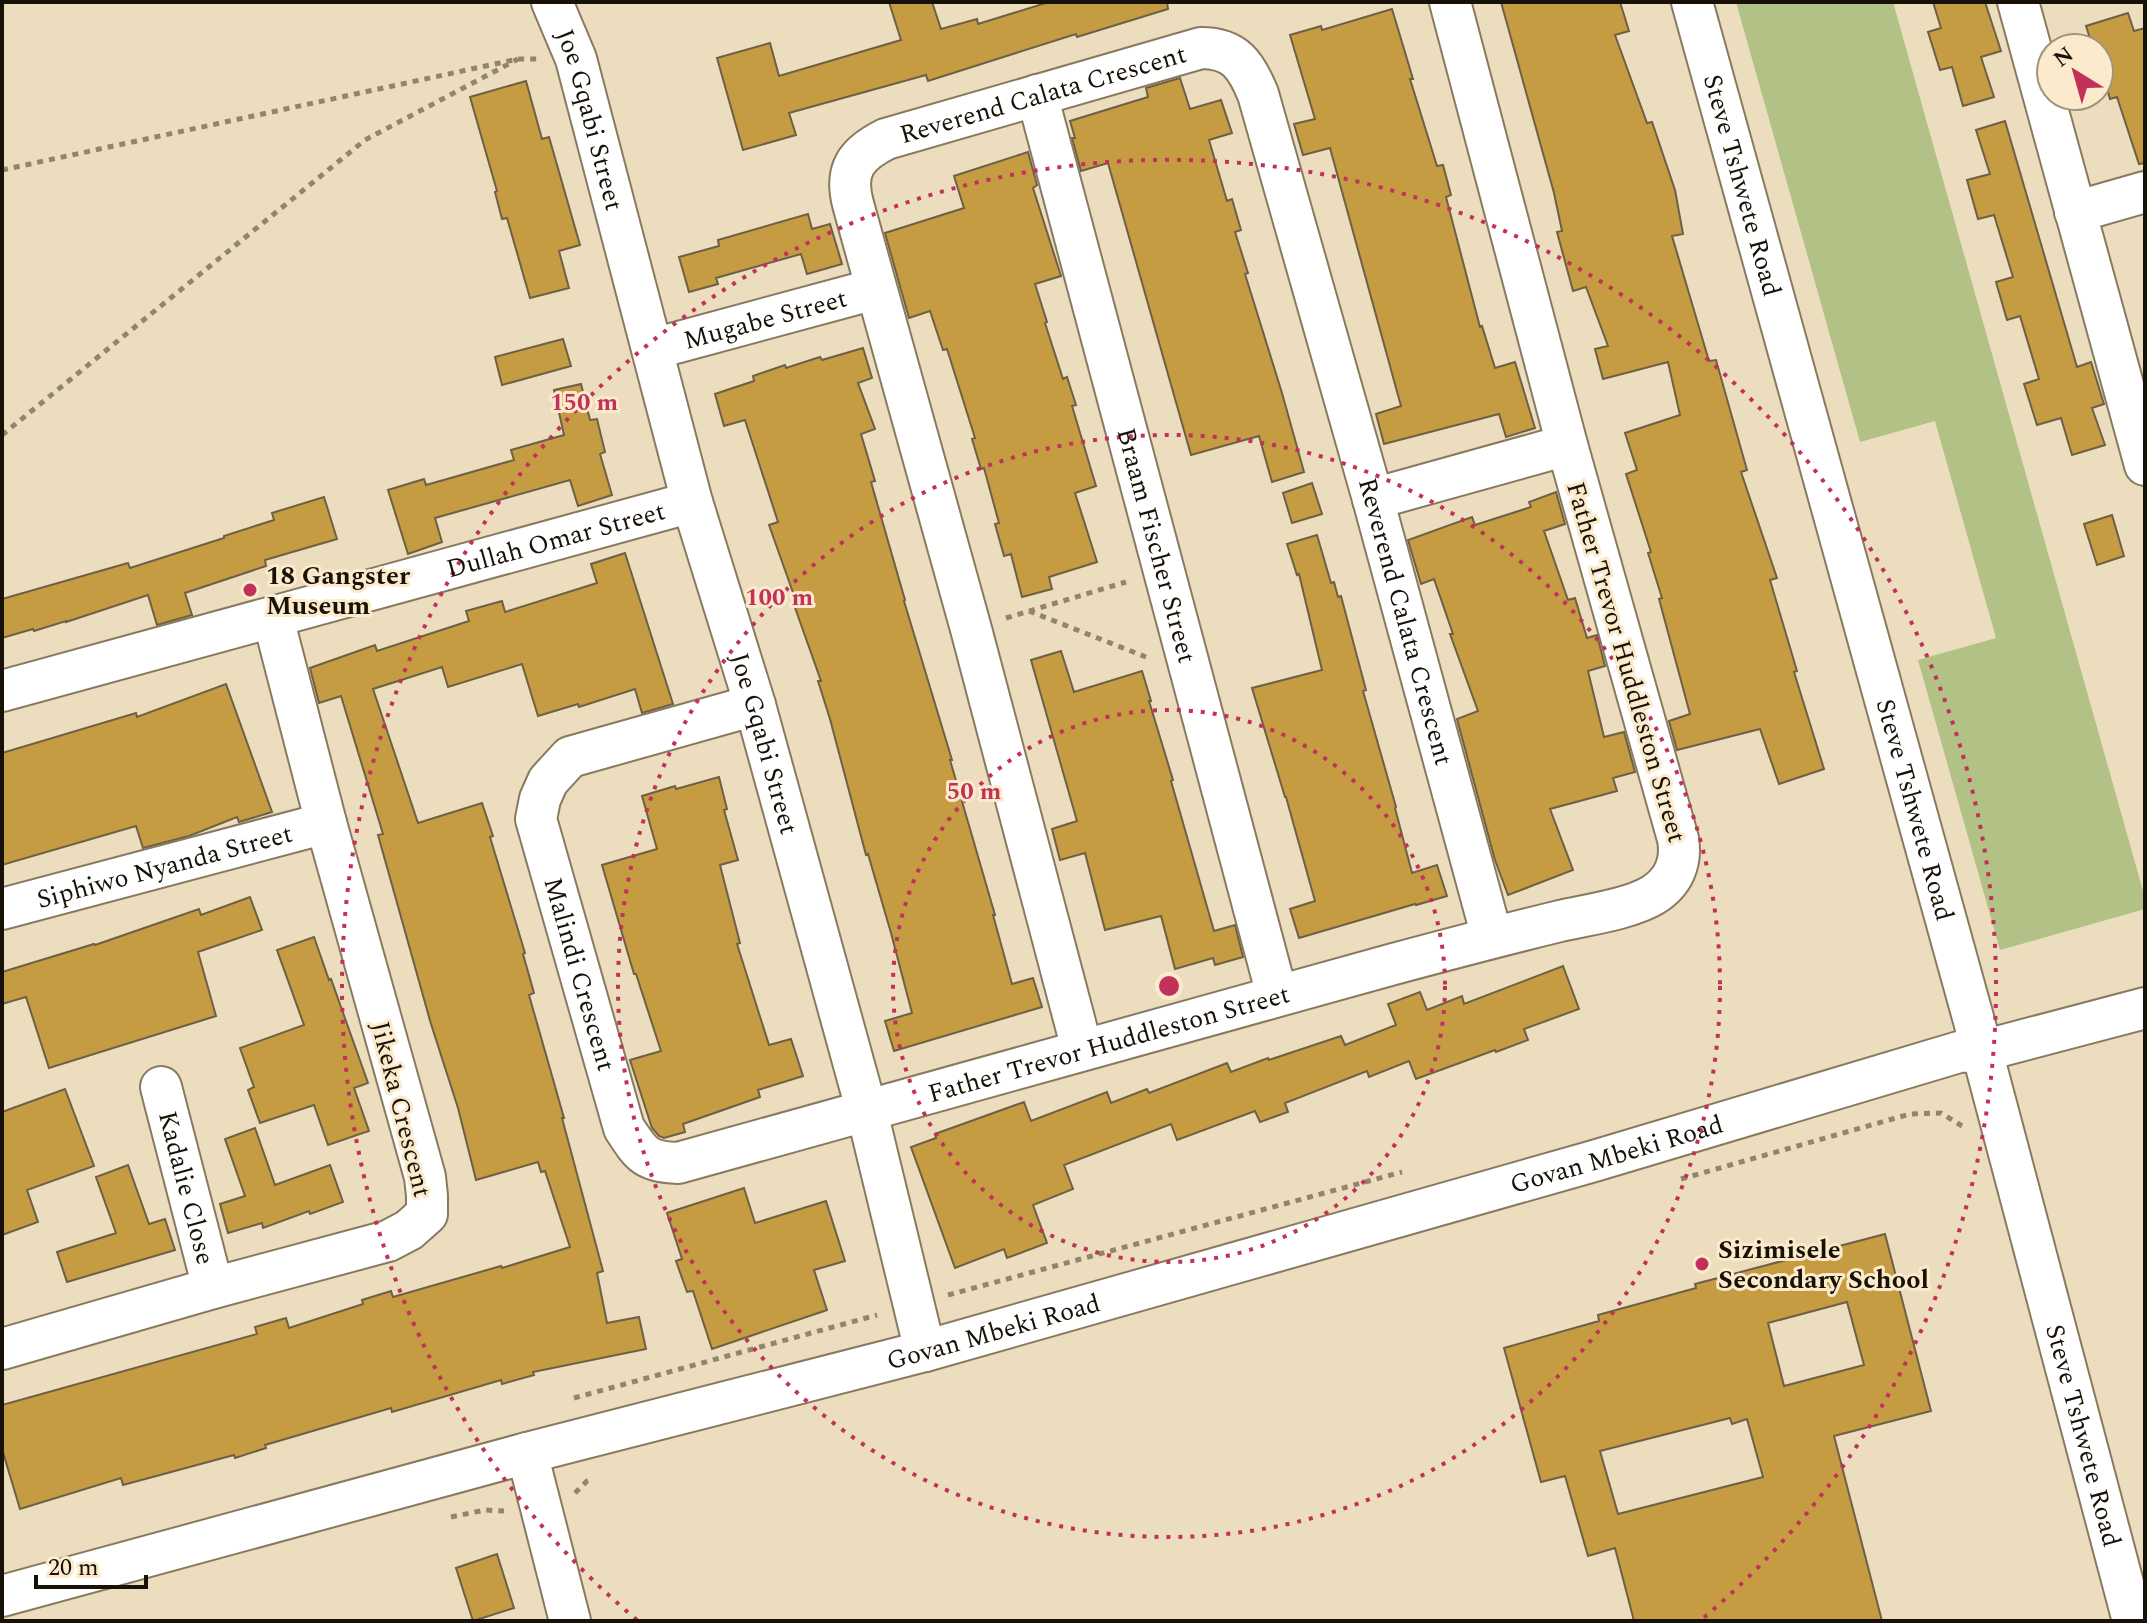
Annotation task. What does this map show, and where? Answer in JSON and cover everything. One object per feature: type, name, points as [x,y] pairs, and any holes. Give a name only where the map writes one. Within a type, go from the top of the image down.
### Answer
[{"type":"street","name":"Father Trevor Huddleston Street","points":[[867,1112],[1277,995],[1641,901],[1654,895],[1676,871],[1681,855],[1674,824],[1567,445],[1450,2]]},
{"type":"street","name":"Steve Tshwete Road","points":[[1692,2],[1982,1051],[2133,1621]]},
{"type":"street","name":"Joe Gqabi Street","points":[[558,3],[576,59],[692,502],[755,705],[867,1112],[925,1351]]},
{"type":"street","points":[[2022,3],[2075,212],[2137,407],[2145,465]]},
{"type":"street","name":"Reverend Calata Crescent","points":[[1082,1049],[971,629],[875,289],[849,189],[850,177],[861,155],[886,139],[1201,48],[1214,48],[1239,60],[1258,94],[1373,499],[1492,937]]},
{"type":"street","name":"Braam Fischer Street","points":[[1037,95],[1277,995]]},
{"type":"street","points":[[2075,212],[2145,192]]},
{"type":"street","name":"Mugabe Street","points":[[653,349],[875,289]]},
{"type":"street","points":[[1373,499],[1567,445]]},
{"type":"street","name":"Dullah Omar Street","points":[[2,691],[692,502]]},
{"type":"street","name":"Jikeka Crescent","points":[[2,1349],[388,1241],[409,1230],[427,1214],[425,1177],[326,823],[273,618]]},
{"type":"street","name":"Malindi Crescent","points":[[755,705],[570,757],[548,781],[536,819],[624,1128],[648,1159],[678,1163],[867,1112]]},
{"type":"street","name":"Siphiwo Nyanda Street","points":[[2,909],[326,823]]},
{"type":"street","name":"Govan Mbeki Road","points":[[2,1596],[527,1453],[925,1351],[1594,1161],[1959,1052],[1982,1051],[2145,1008]]},
{"type":"street","name":"Kadalie Close","points":[[161,1087],[213,1288]]},
{"type":"street","points":[[527,1453],[570,1621]]},
{"type":"path","points":[[2,435],[365,140],[518,59]]},
{"type":"path","points":[[2,170],[518,59],[576,59]]},
{"type":"path","points":[[971,629],[1164,571]]},
{"type":"path","points":[[1029,611],[1192,675]]},
{"type":"path","points":[[1666,1183],[1910,1114],[1941,1113],[1967,1131]]},
{"type":"path","points":[[570,1399],[1413,1169]]},
{"type":"path","points":[[573,1498],[587,1481],[596,1478]]},
{"type":"path","points":[[445,1518],[485,1510],[507,1511]]},
{"type":"green space","points":[[1736,2],[1893,2],[2145,898],[2145,909],[2000,950],[1918,660],[1996,638],[1935,421],[1860,442]]},
{"type":"building","points":[[889,2],[932,2],[941,29],[977,19],[978,24],[1049,2],[1167,2],[1168,9],[1077,37],[1076,34],[928,81],[926,75],[789,113],[796,135],[743,150],[717,58],[770,43],[779,76],[901,40]]},
{"type":"building","points":[[1501,2],[1620,2],[1629,31],[1615,35],[1647,123],[1652,122],[1675,190],[1683,234],[1672,236],[1709,361],[1716,360],[1747,470],[1741,472],[1777,578],[1770,580],[1824,769],[1779,784],[1760,729],[1677,750],[1669,721],[1690,714],[1659,599],[1662,598],[1648,553],[1651,552],[1626,474],[1637,470],[1625,433],[1680,415],[1668,362],[1603,379],[1595,349],[1608,346],[1586,287],[1573,291],[1557,232],[1562,231],[1554,193]]},
{"type":"building","points":[[1933,2],[1985,2],[2001,51],[1981,57],[1994,97],[1963,106],[1952,67],[1940,70],[1928,32],[1941,28]]},
{"type":"building","points":[[1392,9],[1437,166],[1443,165],[1451,195],[1446,197],[1480,327],[1495,368],[1515,362],[1535,428],[1506,437],[1499,414],[1384,444],[1376,414],[1401,406],[1330,148],[1303,155],[1294,124],[1315,119],[1290,35],[1321,26],[1322,30]]},
{"type":"building","points":[[2128,13],[2134,31],[2145,28],[2145,163],[2139,164],[2115,98],[2115,32],[2088,32],[2086,26]]},
{"type":"building","points":[[1180,78],[1190,109],[1221,100],[1232,133],[1209,140],[1227,201],[1232,199],[1241,230],[1235,232],[1248,273],[1245,274],[1304,472],[1272,482],[1259,436],[1191,455],[1108,163],[1081,171],[1072,138],[1075,138],[1070,121],[1148,97],[1146,88]]},
{"type":"building","points":[[526,81],[542,139],[549,137],[580,245],[559,251],[569,288],[530,298],[507,218],[502,219],[470,97]]},
{"type":"building","points":[[2005,121],[2077,367],[2091,362],[2104,404],[2092,408],[2105,445],[2072,455],[2061,418],[2037,425],[2024,384],[2039,379],[2020,316],[2007,320],[1996,282],[2013,277],[1994,215],[1978,219],[1967,180],[1990,174],[1976,130]]},
{"type":"building","points":[[1028,152],[1037,185],[1033,188],[1061,276],[1035,284],[1063,379],[1067,377],[1076,405],[1072,406],[1096,486],[1075,493],[1097,562],[1049,577],[1052,589],[1022,597],[1011,554],[1004,556],[995,524],[999,523],[984,468],[981,469],[972,439],[975,438],[947,349],[943,350],[930,311],[909,318],[885,233],[964,208],[954,176]]},
{"type":"building","points":[[808,214],[812,229],[830,224],[842,264],[807,274],[801,254],[716,278],[718,284],[689,292],[679,257],[719,246],[718,240]]},
{"type":"building","points":[[563,339],[571,366],[502,385],[495,357]]},
{"type":"building","points":[[863,348],[872,378],[858,383],[875,429],[861,434],[875,481],[871,482],[952,760],[1012,984],[1033,978],[1042,1007],[894,1051],[885,1021],[912,1013],[891,933],[866,855],[818,681],[821,681],[769,525],[778,522],[745,420],[724,426],[715,394],[754,381],[753,376],[785,365],[786,368]]},
{"type":"building","points":[[581,384],[590,420],[597,419],[605,452],[600,454],[612,495],[578,506],[570,480],[435,518],[442,542],[408,554],[388,490],[424,479],[426,485],[514,460],[511,450],[564,435],[554,390]]},
{"type":"building","points":[[1312,483],[1322,514],[1292,523],[1283,493]]},
{"type":"building","points":[[1556,492],[1565,524],[1544,531],[1568,600],[1575,598],[1587,638],[1597,635],[1605,666],[1588,671],[1604,737],[1624,732],[1635,772],[1613,778],[1617,791],[1550,809],[1573,870],[1508,895],[1495,860],[1457,719],[1478,711],[1434,579],[1421,584],[1408,540],[1472,517],[1475,525],[1531,507],[1529,502]]},
{"type":"building","points":[[324,497],[337,539],[265,560],[266,566],[185,593],[192,615],[157,625],[148,595],[66,622],[2,638],[2,599],[128,563],[130,568],[274,520],[272,513]]},
{"type":"building","points":[[2112,515],[2124,556],[2097,565],[2084,524]]},
{"type":"building","points":[[1317,535],[1331,583],[1334,582],[1338,597],[1341,596],[1412,873],[1437,865],[1447,896],[1299,938],[1290,909],[1315,901],[1252,688],[1322,670],[1299,574],[1287,544]]},
{"type":"building","points":[[625,553],[673,704],[642,713],[635,689],[538,716],[522,664],[448,687],[442,667],[373,689],[418,823],[482,803],[525,953],[534,993],[529,995],[603,1271],[597,1273],[607,1323],[639,1317],[646,1349],[533,1372],[534,1375],[502,1384],[501,1380],[392,1412],[391,1408],[265,1445],[266,1448],[235,1458],[234,1455],[123,1485],[121,1478],[20,1509],[2,1449],[2,1405],[257,1334],[255,1327],[286,1318],[289,1328],[363,1304],[362,1300],[391,1291],[393,1297],[570,1247],[545,1171],[541,1172],[538,1162],[476,1180],[378,835],[383,834],[341,696],[319,703],[310,668],[375,645],[377,651],[469,621],[466,611],[502,601],[505,612],[597,583],[591,564]]},
{"type":"building","points":[[1061,651],[1074,692],[1142,671],[1214,931],[1235,925],[1243,957],[1215,965],[1213,958],[1175,969],[1161,916],[1105,930],[1085,853],[1060,860],[1052,829],[1077,821],[1031,660]]},
{"type":"building","points":[[226,684],[272,812],[239,822],[237,817],[189,836],[143,848],[136,826],[2,865],[2,753],[136,713],[137,717]]},
{"type":"building","points":[[719,777],[727,809],[724,810],[738,860],[720,865],[740,943],[737,944],[769,1045],[791,1039],[803,1076],[758,1090],[760,1097],[683,1124],[685,1132],[664,1138],[652,1128],[630,1060],[661,1051],[634,974],[602,865],[657,849],[642,796]]},
{"type":"building","points":[[250,897],[262,930],[198,952],[216,1016],[49,1068],[26,997],[2,1004],[2,972],[95,945],[199,909],[201,915]]},
{"type":"building","points":[[314,937],[368,1083],[354,1088],[369,1131],[328,1145],[314,1105],[260,1123],[248,1090],[254,1087],[240,1048],[304,1025],[277,950]]},
{"type":"building","points":[[1563,966],[1579,1009],[1524,1029],[1528,1040],[1416,1079],[1409,1061],[1369,1077],[1367,1071],[1285,1103],[1288,1112],[1260,1122],[1255,1111],[1177,1140],[1171,1124],[1064,1165],[1073,1189],[1033,1205],[1047,1243],[1007,1258],[1004,1249],[955,1268],[911,1147],[936,1138],[935,1134],[1024,1102],[1031,1121],[1107,1092],[1111,1103],[1147,1089],[1149,1093],[1227,1063],[1231,1072],[1341,1036],[1345,1045],[1396,1025],[1388,1004],[1420,992],[1427,1010],[1462,996],[1464,1004]]},
{"type":"building","points":[[65,1089],[94,1166],[27,1190],[38,1222],[2,1235],[2,1112]]},
{"type":"building","points":[[255,1128],[275,1185],[330,1165],[343,1202],[263,1228],[262,1223],[228,1233],[220,1204],[245,1196],[225,1139]]},
{"type":"building","points":[[128,1165],[149,1224],[165,1219],[175,1250],[67,1282],[57,1252],[116,1233],[96,1177]]},
{"type":"building","points":[[744,1188],[755,1223],[826,1201],[845,1261],[814,1270],[827,1310],[712,1349],[693,1291],[687,1292],[676,1261],[682,1259],[667,1213]]},
{"type":"building","points":[[1885,1234],[1931,1411],[1834,1436],[1882,1621],[1634,1621],[1615,1548],[1588,1556],[1565,1476],[1541,1482],[1504,1348],[1599,1321],[1598,1315],[1696,1288],[1695,1284]],"holes":[[[1847,1302],[1864,1365],[1784,1386],[1768,1323]],[[1730,1418],[1732,1424],[1747,1419],[1763,1477],[1618,1514],[1600,1451]]]},
{"type":"building","points":[[497,1554],[514,1608],[473,1621],[456,1568]]},
{"type":"place","name":"18 Gangster Museum","points":[[250,590]]},
{"type":"place","name":"Sizimisele Secondary School","points":[[1702,1264]]}]
